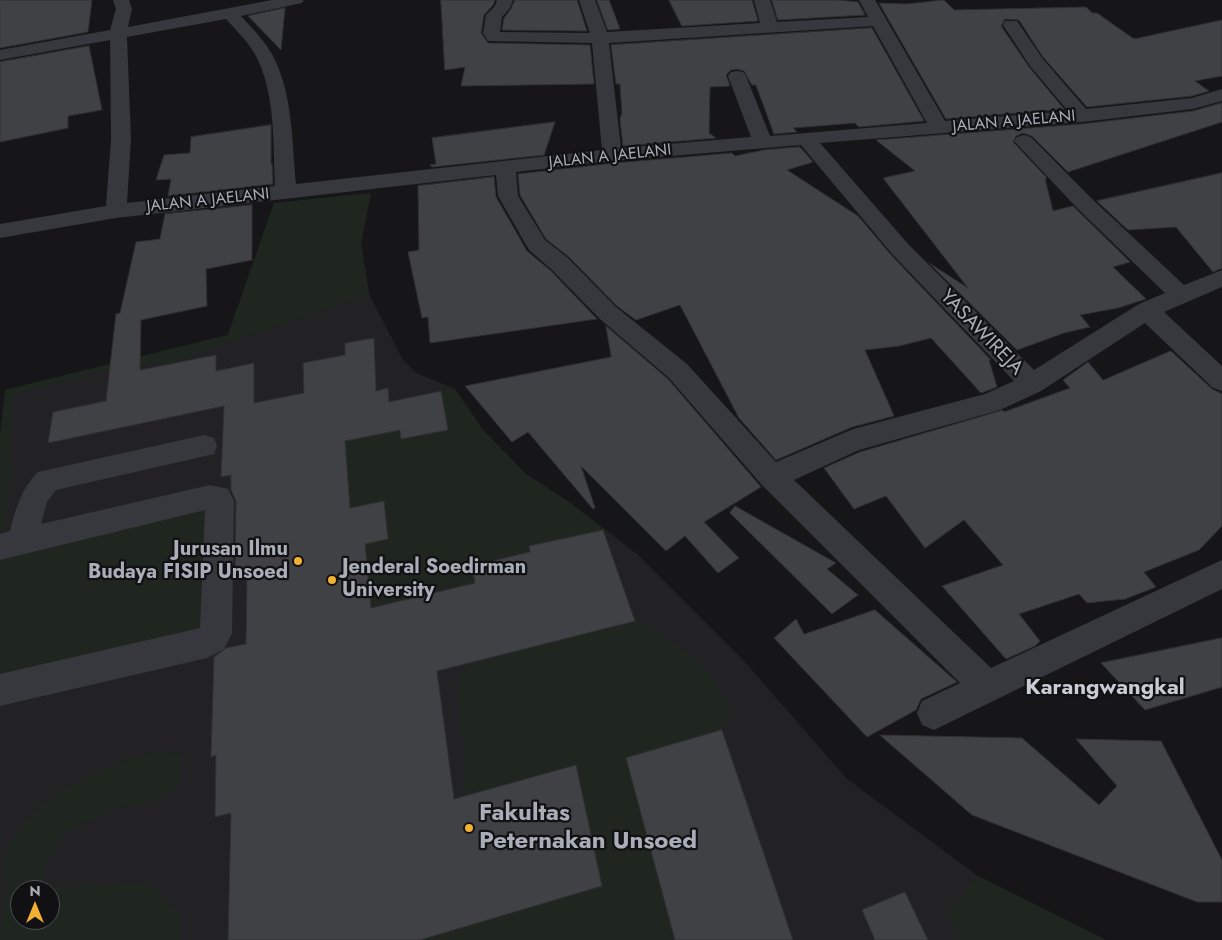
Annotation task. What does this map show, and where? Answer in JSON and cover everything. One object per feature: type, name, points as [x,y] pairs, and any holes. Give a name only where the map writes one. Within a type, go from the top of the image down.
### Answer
[{"type":"street","points":[[116,212],[121,139],[118,32],[124,10],[121,0]]},
{"type":"street","points":[[0,55],[118,32],[230,14],[296,0]]},
{"type":"street","points":[[505,0],[502,8],[493,18],[491,33],[494,37],[600,38],[878,21]]},
{"type":"street","points":[[587,0],[600,38],[612,155]]},
{"type":"street","points":[[762,0],[770,28]]},
{"type":"street","points":[[867,0],[940,128]]},
{"type":"street","points":[[230,14],[260,48],[268,61],[276,90],[286,192]]},
{"type":"street","points":[[1011,25],[1036,62],[1082,116]]},
{"type":"street","points":[[737,76],[763,143]]},
{"type":"street","name":"JALAN A JAELANI","points":[[0,231],[116,212],[612,155],[1082,116],[1193,102],[1222,95]]},
{"type":"street","points":[[1193,102],[1222,113]]},
{"type":"street","name":"YASAWIREJA","points":[[806,139],[901,250],[1032,384],[1146,310],[1222,278]]},
{"type":"street","points":[[1024,141],[1084,203],[1181,295]]},
{"type":"street","points":[[505,168],[508,196],[537,245],[560,264],[608,313],[678,370],[772,476],[987,687]]},
{"type":"street","points":[[1146,310],[1222,381]]},
{"type":"street","points":[[772,476],[853,440],[991,403],[1032,384]]},
{"type":"street","points":[[11,544],[34,496],[39,488],[48,480],[204,446]]},
{"type":"street","points":[[0,690],[207,642],[214,638],[216,633],[220,501],[218,498],[210,497],[11,544]]},
{"type":"street","points":[[934,713],[1222,574]]},
{"type":"shaded area","name":"Jenderal Soedirman University","points":[[371,193],[361,243],[369,294],[403,360],[416,373],[455,389],[483,430],[526,474],[572,504],[637,554],[744,661],[847,779],[978,876],[1106,940],[0,940],[0,436],[5,390],[228,335],[274,203]]},
{"type":"shaded area","points":[[371,193],[361,243],[369,294],[173,362],[125,366],[14,394],[5,536],[0,535],[0,436],[5,390],[228,335],[274,203]]},
{"type":"shaded area","points":[[455,389],[483,430],[526,474],[572,504],[603,530],[529,546],[534,566],[515,556],[472,566],[475,583],[371,608],[365,544],[387,539],[384,501],[350,508],[345,441],[400,430],[402,439],[448,430],[441,391]]},
{"type":"shaded area","points":[[219,499],[213,635],[0,690],[0,549]]},
{"type":"shaded area","points":[[635,621],[678,646],[691,656],[712,679],[729,710],[722,730],[626,759],[675,940],[420,940],[602,886],[576,765],[466,795],[459,684],[468,663]]},
{"type":"shaded area","points":[[165,749],[182,758],[177,788],[156,801],[116,807],[64,832],[47,859],[44,880],[10,880],[10,930],[60,930],[60,888],[73,889],[117,883],[150,883],[178,914],[178,940],[0,940],[8,882],[5,859],[15,835],[42,805],[79,781],[124,761]]},
{"type":"shaded area","points":[[978,876],[1106,940],[960,940],[948,913]]},
{"type":"building","points":[[0,0],[92,0],[88,32],[0,48]]},
{"type":"building","points":[[441,0],[495,0],[484,15],[481,33],[488,43],[590,45],[594,84],[461,86],[465,67],[445,70]]},
{"type":"building","points":[[515,0],[577,0],[587,31],[502,30],[504,18]]},
{"type":"building","points":[[597,0],[609,0],[620,29],[608,30]]},
{"type":"building","points":[[669,0],[752,0],[758,21],[682,26]]},
{"type":"building","points":[[772,0],[858,2],[865,15],[778,20]]},
{"type":"building","points":[[944,0],[954,10],[1086,7],[1092,13],[1097,13],[1134,39],[1222,20],[1222,76],[1195,81],[1209,91],[1192,96],[1087,107],[1043,57],[1019,20],[1005,19],[1001,26],[1029,67],[1064,109],[946,119],[879,3],[907,4]]},
{"type":"building","points":[[285,8],[281,50],[248,16]]},
{"type":"building","points":[[872,28],[924,121],[859,127],[855,123],[793,128],[797,132],[774,134],[756,85],[752,85],[744,71],[737,69],[731,70],[726,75],[730,86],[710,87],[709,133],[716,138],[623,146],[620,119],[622,113],[620,84],[616,84],[611,45]]},
{"type":"building","points":[[89,46],[102,110],[68,116],[68,128],[0,142],[0,62]]},
{"type":"building","points":[[1222,103],[1222,122],[1068,172],[1032,136],[1023,133],[1016,136],[1013,142],[1047,178],[1045,179],[1053,211],[1073,206],[1130,262],[1113,267],[1146,299],[1118,308],[1080,315],[1090,327],[1064,333],[1017,350],[929,263],[968,288],[883,178],[915,171],[876,140],[1082,124],[1193,111]]},
{"type":"building","points":[[555,122],[544,155],[432,167],[430,165],[436,164],[432,138]]},
{"type":"building","points":[[271,125],[273,184],[168,196],[171,179],[156,180],[164,155],[190,153],[191,137]]},
{"type":"building","points":[[800,147],[813,162],[787,170],[858,216],[892,256],[991,360],[989,360],[997,387],[981,393],[931,338],[899,346],[865,350],[894,416],[852,427],[776,460],[739,418],[680,305],[636,320],[617,306],[569,257],[546,239],[520,195],[518,174],[732,153],[735,156],[764,150]]},
{"type":"building","points":[[1222,173],[1222,268],[1213,272],[1176,227],[1128,230],[1097,201]]},
{"type":"building","points":[[494,177],[496,197],[527,251],[551,271],[597,319],[430,343],[428,317],[422,318],[408,252],[419,250],[418,186]]},
{"type":"building","points":[[252,205],[252,260],[206,269],[207,306],[141,320],[140,370],[216,355],[216,371],[254,363],[254,403],[304,393],[303,363],[345,355],[345,343],[374,338],[376,391],[388,388],[389,402],[441,391],[448,430],[401,439],[400,430],[345,441],[350,508],[384,501],[388,539],[365,544],[371,608],[475,583],[472,566],[530,552],[529,546],[603,530],[635,621],[437,671],[454,799],[576,765],[602,886],[420,940],[228,940],[231,813],[215,817],[216,755],[211,757],[214,657],[226,648],[246,644],[247,577],[235,580],[236,501],[231,490],[231,475],[221,477],[224,406],[48,443],[53,412],[106,401],[116,314],[120,313],[136,242],[160,239],[165,214]]},
{"type":"building","points":[[606,326],[668,379],[761,487],[704,522],[739,558],[718,573],[685,536],[666,551],[581,466],[595,508],[593,509],[528,432],[512,442],[465,386],[611,357]]},
{"type":"building","points":[[1171,351],[1212,389],[1222,394],[1222,526],[1199,550],[1144,572],[1156,587],[1125,599],[1087,603],[1079,594],[1019,614],[1040,641],[1035,646],[1006,659],[942,586],[1003,565],[964,520],[925,548],[886,496],[854,509],[824,468],[860,452],[1003,410],[1004,412],[1070,388],[1063,380],[1088,362],[1103,380]]},
{"type":"building","points":[[735,506],[836,563],[827,569],[858,595],[832,614],[730,513]]},
{"type":"building","points":[[875,610],[957,682],[921,699],[916,710],[867,737],[774,638],[796,619],[804,634]]},
{"type":"building","points":[[1222,638],[1222,687],[1145,710],[1101,663]]},
{"type":"building","points":[[722,730],[793,940],[675,940],[626,758]]},
{"type":"building","points":[[880,735],[1022,738],[1099,805],[1117,786],[1076,739],[1161,741],[1222,860],[1222,902],[1197,902],[972,815]]},
{"type":"building","points":[[905,892],[928,940],[875,940],[862,910]]},
{"type":"place","name":"Jurusan Ilmu Budaya FISIP Unsoed","points":[[298,561]]},
{"type":"place","name":"Jenderal Soedirman University","points":[[332,580]]},
{"type":"place","name":"Fakultas Peternakan Unsoed","points":[[469,828]]},
{"type":"district","name":"Karangwangkal","points":[[1105,689]]}]
